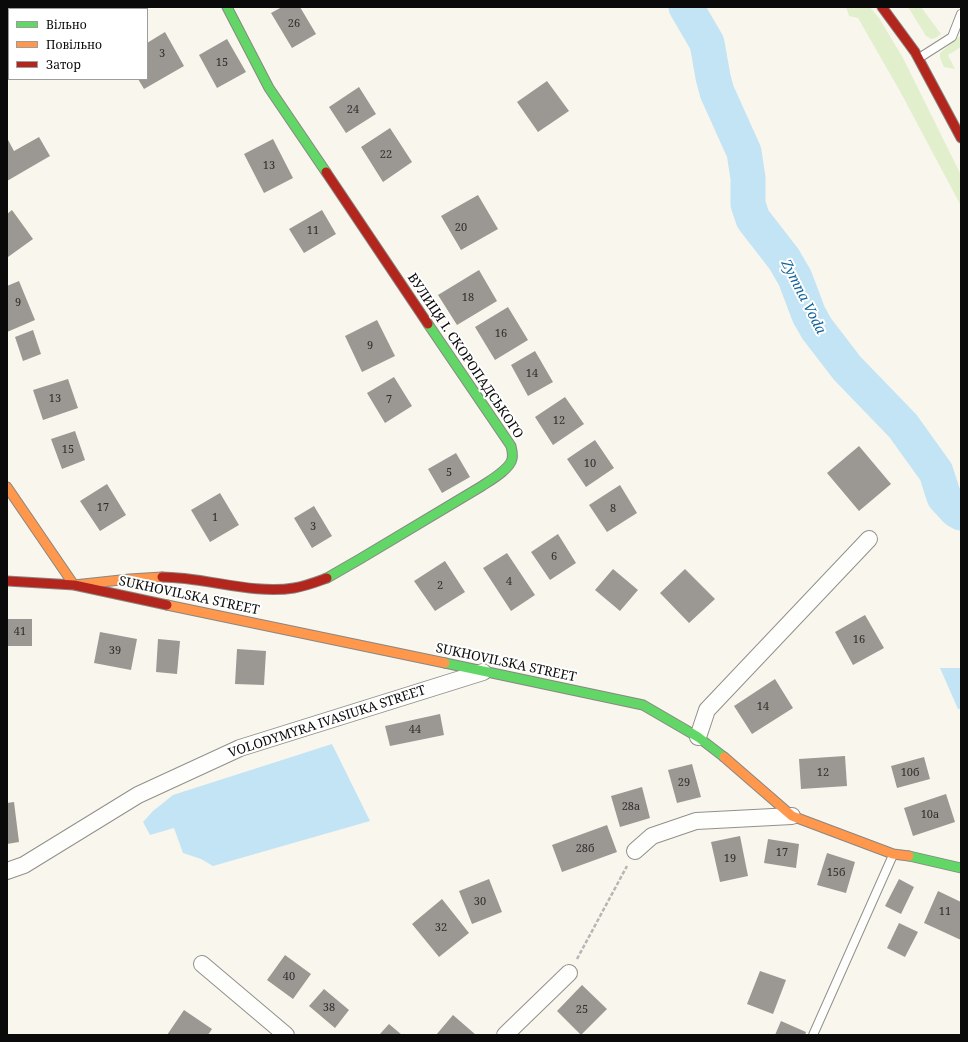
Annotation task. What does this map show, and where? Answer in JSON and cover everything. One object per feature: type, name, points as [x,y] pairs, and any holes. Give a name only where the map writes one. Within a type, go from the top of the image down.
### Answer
[{"type":"street","name":"ВУЛИЦЯ І. СКОРОПАДСЬКОГО","points":[[74,585],[148,577],[186,578],[269,589],[305,586],[337,572],[358,560],[502,472],[512,462],[513,454],[511,446],[269,88],[227,7]]},
{"type":"street","points":[[882,7],[918,58],[961,138]]},
{"type":"street","points":[[7,487],[74,585]]},
{"type":"street","points":[[698,737],[707,710],[869,539]]},
{"type":"street","name":"SUKHOVILSKA STREET","points":[[7,581],[74,585],[643,705],[698,737],[792,816],[893,854],[961,868]]},
{"type":"street","name":"VOLODYMYRA IVASIUKA STREET","points":[[7,871],[24,864],[138,795],[240,748],[483,672]]},
{"type":"street","points":[[635,851],[652,836],[696,822],[792,816]]},
{"type":"street","points":[[202,964],[286,1035]]},
{"type":"street","points":[[506,1035],[569,973]]},
{"type":"lane","points":[[952,37],[961,14]]},
{"type":"lane","points":[[918,58],[952,37],[961,28]]},
{"type":"lane","points":[[813,1035],[893,854]]},
{"type":"path","points":[[569,973],[635,851]]},
{"type":"green space","points":[[846,7],[870,7],[879,18],[903,58],[961,175],[961,206],[901,93],[858,18],[849,16]]},
{"type":"green space","points":[[908,7],[921,7],[941,34],[936,38],[931,39],[926,36]]},
{"type":"green space","points":[[961,35],[961,47],[948,55],[955,69],[944,67],[940,58],[940,53]]},
{"type":"water","points":[[940,668],[961,668],[961,709],[958,709]]},
{"type":"water","points":[[332,744],[370,821],[213,866],[201,859],[183,853],[174,828],[150,835],[143,822],[153,811],[173,795]]},
{"type":"building","points":[[282,7],[300,7],[316,34],[292,48],[271,13]]},
{"type":"building","points":[[165,32],[184,66],[144,89],[139,80],[148,80],[148,42]]},
{"type":"building","points":[[227,39],[246,72],[217,88],[199,55]]},
{"type":"building","points":[[547,81],[569,111],[538,132],[517,102]]},
{"type":"building","points":[[359,87],[376,114],[346,133],[329,107]]},
{"type":"building","points":[[390,128],[412,162],[383,182],[361,147]]},
{"type":"building","points":[[39,137],[50,156],[7,181],[7,138],[14,151]]},
{"type":"building","points":[[273,139],[293,178],[264,193],[244,154]]},
{"type":"building","points":[[478,195],[498,229],[461,250],[441,216]]},
{"type":"building","points":[[12,210],[33,239],[8,257],[7,214]]},
{"type":"building","points":[[322,210],[336,234],[304,253],[289,229]]},
{"type":"building","points":[[479,270],[497,301],[457,325],[438,295]]},
{"type":"building","points":[[19,281],[35,320],[7,332],[7,286]]},
{"type":"building","points":[[508,307],[528,340],[495,360],[475,327]]},
{"type":"building","points":[[377,320],[395,356],[362,372],[345,336]]},
{"type":"building","points":[[33,330],[41,354],[23,361],[15,337]]},
{"type":"building","points":[[535,351],[553,382],[528,396],[511,365]]},
{"type":"building","points":[[394,377],[412,406],[385,423],[367,393]]},
{"type":"building","points":[[68,379],[78,408],[43,420],[33,390]]},
{"type":"building","points":[[565,397],[584,424],[553,445],[535,417]]},
{"type":"building","points":[[75,431],[85,460],[62,469],[51,439]]},
{"type":"building","points":[[595,440],[614,468],[586,487],[567,459]]},
{"type":"building","points":[[859,446],[891,484],[859,511],[827,473]]},
{"type":"building","points":[[456,453],[470,477],[442,493],[428,469]]},
{"type":"building","points":[[107,484],[126,515],[100,531],[80,501]]},
{"type":"building","points":[[620,485],[637,513],[607,532],[589,505]]},
{"type":"building","points":[[220,493],[239,525],[210,542],[191,510]]},
{"type":"building","points":[[314,506],[332,536],[312,548],[294,518]]},
{"type":"building","points":[[558,534],[576,563],[550,580],[531,552]]},
{"type":"building","points":[[507,553],[535,595],[511,611],[483,568]]},
{"type":"building","points":[[445,561],[465,592],[435,611],[414,581]]},
{"type":"building","points":[[613,569],[638,590],[620,611],[595,590]]},
{"type":"building","points":[[685,569],[715,599],[689,623],[660,593]]},
{"type":"building","points":[[865,615],[884,648],[853,665],[835,632]]},
{"type":"building","points":[[7,619],[32,619],[32,646],[7,646]]},
{"type":"building","points":[[100,632],[137,639],[131,670],[94,663]]},
{"type":"building","points":[[158,639],[180,641],[177,674],[156,672]]},
{"type":"building","points":[[237,649],[266,651],[264,685],[235,684]]},
{"type":"building","points":[[775,679],[793,708],[752,734],[734,706]]},
{"type":"building","points":[[440,714],[444,735],[390,746],[385,726]]},
{"type":"building","points":[[845,756],[847,786],[801,789],[799,759]]},
{"type":"building","points":[[924,757],[930,779],[897,788],[891,766]]},
{"type":"building","points":[[692,764],[701,797],[677,803],[668,770]]},
{"type":"building","points":[[642,787],[650,818],[620,827],[611,796]]},
{"type":"building","points":[[946,794],[955,822],[913,836],[904,808]]},
{"type":"building","points":[[14,802],[19,842],[7,844],[7,803]]},
{"type":"building","points":[[607,825],[617,852],[562,872],[552,845]]},
{"type":"building","points":[[740,836],[748,876],[720,882],[711,842]]},
{"type":"building","points":[[768,839],[799,844],[796,868],[764,863]]},
{"type":"building","points":[[827,853],[855,862],[846,893],[817,885]]},
{"type":"building","points":[[489,879],[502,912],[472,924],[459,891]]},
{"type":"building","points":[[899,879],[914,887],[901,914],[885,906]]},
{"type":"building","points":[[938,891],[961,902],[961,940],[924,923]]},
{"type":"building","points":[[442,899],[469,933],[439,957],[412,924]]},
{"type":"building","points":[[899,923],[918,932],[905,957],[887,948]]},
{"type":"building","points":[[285,955],[311,974],[293,999],[267,980]]},
{"type":"building","points":[[760,971],[786,980],[773,1014],[747,1004]]},
{"type":"building","points":[[582,985],[607,1009],[581,1035],[557,1011]]},
{"type":"building","points":[[324,989],[349,1010],[335,1028],[309,1006]]},
{"type":"building","points":[[184,1010],[212,1029],[208,1035],[167,1035]]},
{"type":"building","points":[[453,1015],[476,1035],[436,1035]]},
{"type":"building","points":[[781,1021],[806,1032],[805,1035],[775,1035]]},
{"type":"building","points":[[389,1024],[402,1035],[379,1035]]},
{"type":"waterway","name":"Zymna Voda","points":[[686,7],[707,43],[717,92],[744,152],[748,178],[748,204],[753,219],[784,259],[795,278],[809,315],[817,329],[847,368],[903,426],[936,472],[944,497],[956,510],[961,513]]},
{"type":"traffic: fast","points":[[227,7],[269,88],[326,172]]},
{"type":"traffic: fast","points":[[327,578],[482,486],[500,474],[511,463],[511,446],[428,324]]},
{"type":"traffic: fast","points":[[445,663],[643,705],[698,737],[724,757]]},
{"type":"traffic: fast","points":[[909,856],[961,868]]},
{"type":"traffic: slow","points":[[7,487],[74,585],[162,577]]},
{"type":"traffic: slow","points":[[167,605],[445,663]]},
{"type":"traffic: slow","points":[[724,757],[792,816],[893,854],[909,856]]},
{"type":"traffic: jam","points":[[882,7],[915,52],[961,138]]},
{"type":"traffic: jam","points":[[326,172],[428,324]]},
{"type":"traffic: jam","points":[[162,577],[195,580],[246,588],[278,590],[303,586],[327,578]]},
{"type":"traffic: jam","points":[[7,581],[74,585],[167,605]]}]
